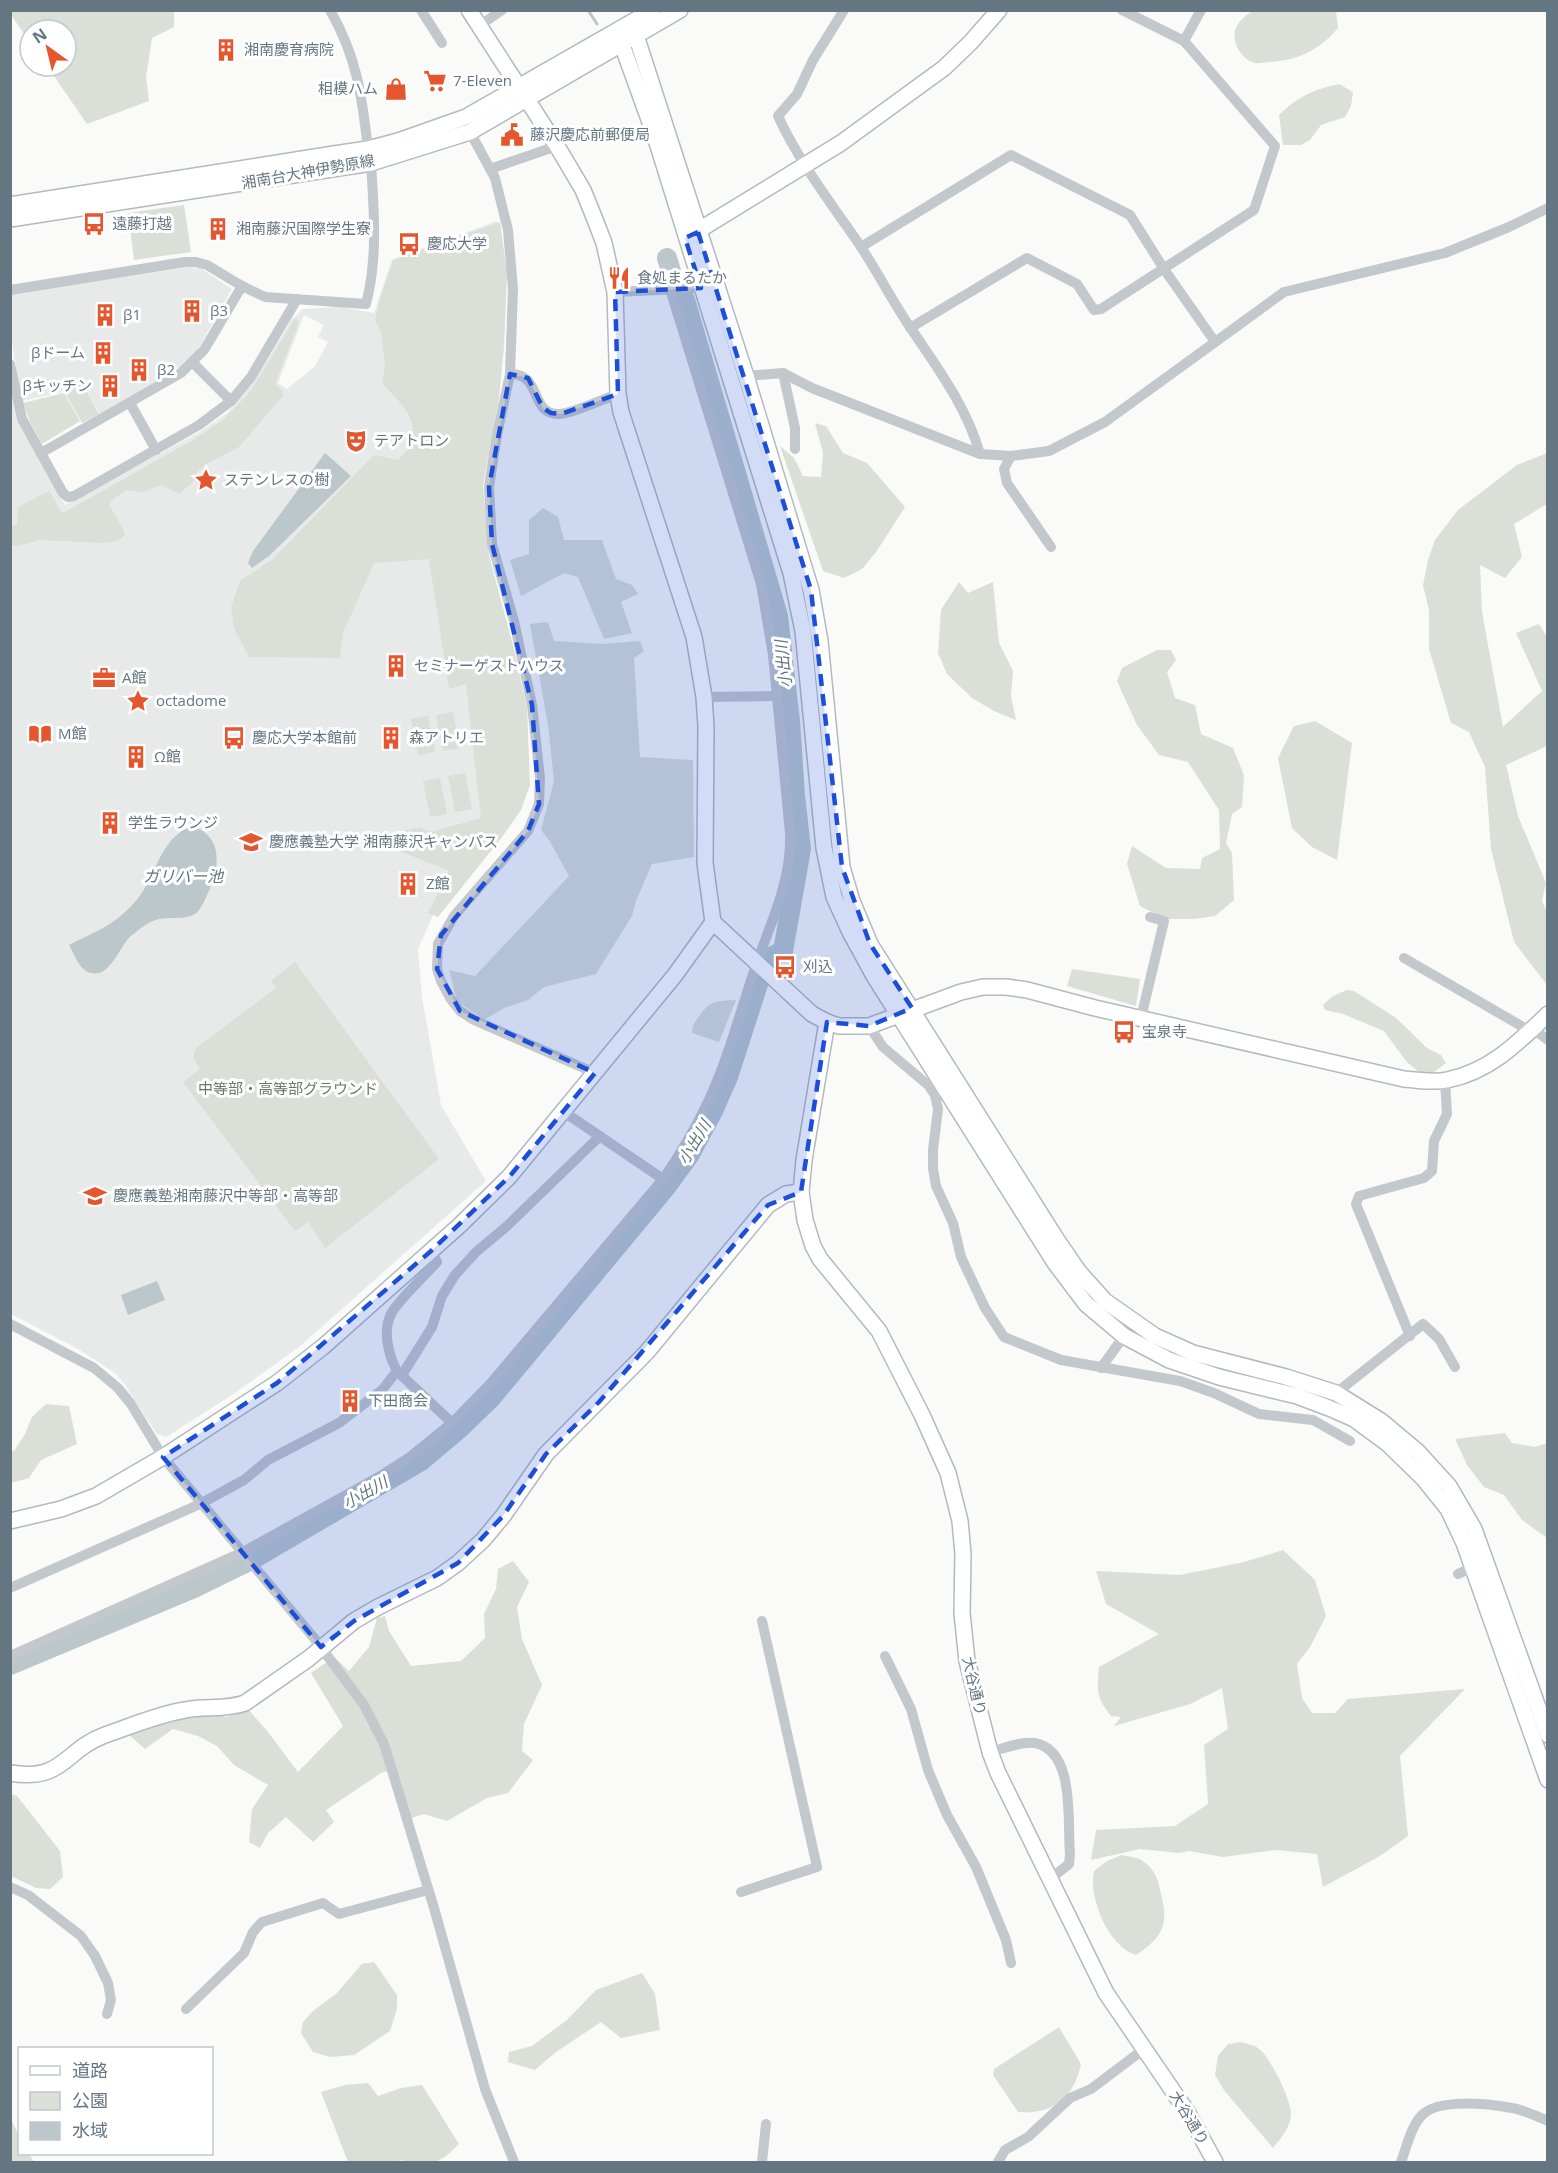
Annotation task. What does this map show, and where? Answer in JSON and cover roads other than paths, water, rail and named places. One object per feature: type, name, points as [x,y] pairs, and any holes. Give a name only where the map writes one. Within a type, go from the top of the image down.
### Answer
[{"type":"street","points":[[10,290],[196,262],[207,265],[265,297],[366,304],[372,282],[375,229],[363,99],[355,65],[342,32],[330,10]]},
{"type":"street","points":[[421,10],[442,43]]},
{"type":"street","points":[[469,10],[583,190],[604,243],[615,292],[618,394],[621,412],[694,637],[704,697],[706,726],[705,863],[713,922],[803,1007],[827,1022],[847,1026],[869,1026],[961,992],[982,987],[1006,987],[1027,990],[1404,1079],[1445,1080],[1484,1067],[1500,1057],[1548,1014]]},
{"type":"street","points":[[479,26],[502,10]]},
{"type":"street","name":"湘南台大神伊勢原線","points":[[635,29],[653,10]]},
{"type":"street","name":"湘南台大神伊勢原線","points":[[10,219],[369,156],[470,132],[522,94],[635,29],[680,10]]},
{"type":"street","points":[[844,10],[813,60],[796,94],[778,116],[806,165],[946,380],[974,430],[980,454]]},
{"type":"street","points":[[910,328],[1027,258],[1077,284],[1094,310],[1101,309],[1254,210],[1275,146],[1184,41],[1122,10]]},
{"type":"street","points":[[1184,41],[1201,10]]},
{"type":"street","points":[[692,235],[841,143],[944,68],[992,13]]},
{"type":"street","points":[[635,29],[692,235],[701,288],[791,573],[803,631],[824,848],[834,897],[851,934],[1079,1272],[1105,1301],[1155,1336],[1193,1353],[1286,1377],[1336,1393],[1382,1421],[1418,1452],[1449,1486],[1474,1529],[1548,1735]]},
{"type":"street","points":[[620,38],[746,376],[811,590],[820,642],[842,867],[852,901],[870,944],[905,1011],[1055,1263],[1086,1304],[1124,1335],[1168,1360],[1219,1377],[1297,1396],[1354,1419],[1388,1444],[1423,1478],[1448,1509],[1464,1543],[1548,1780]]},
{"type":"street","name":"湘南台大神伊勢原線","points":[[10,205],[369,156],[522,94]]},
{"type":"street","points":[[470,132],[497,186],[508,230],[513,289],[510,374],[489,488],[492,544],[514,621],[532,705],[540,778],[539,804],[528,831],[454,916],[441,935],[438,944],[437,969],[450,998],[460,1011],[474,1020],[594,1073]]},
{"type":"street","points":[[490,169],[557,146]]},
{"type":"street","points":[[861,247],[1011,155],[1130,215],[1215,342]]},
{"type":"street","points":[[746,376],[783,373],[823,392],[980,454],[1011,456],[1049,451],[1105,422],[1284,292],[1445,253],[1548,208]]},
{"type":"street","points":[[41,453],[181,373],[204,350],[242,286]]},
{"type":"street","points":[[615,292],[701,288]]},
{"type":"street","points":[[10,1656],[244,1553],[410,1457],[452,1423],[491,1383],[663,1179],[706,1107],[762,968],[788,872],[791,850],[768,617],[761,584],[670,289]]},
{"type":"street","points":[[10,364],[22,419],[63,493],[68,497],[74,496],[199,425],[231,401],[251,377],[297,299]]},
{"type":"street","points":[[193,363],[231,401]]},
{"type":"street","points":[[783,373],[795,428],[795,449]]},
{"type":"street","points":[[510,374],[519,374],[528,378],[543,408],[551,413],[561,414],[618,394]]},
{"type":"street","points":[[130,403],[156,450]]},
{"type":"street","points":[[1011,456],[1004,469],[1007,483],[1051,547]]},
{"type":"street","points":[[704,697],[776,696]]},
{"type":"street","points":[[1141,1018],[1164,921],[1150,917]]},
{"type":"street","points":[[10,1521],[61,1509],[96,1496],[163,1457],[277,1383],[324,1346],[431,1251],[509,1177],[675,975],[713,922]]},
{"type":"street","points":[[1404,958],[1548,1040]]},
{"type":"street","name":"大谷通り","points":[[827,1022],[804,1160],[801,1192],[809,1234],[820,1259],[879,1331],[922,1414],[948,1473],[962,1538],[964,1638],[990,1752],[998,1773],[1106,1993],[1188,2113],[1215,2163]]},
{"type":"street","points":[[869,1026],[883,1047],[928,1085],[934,1095],[938,1109],[933,1150],[936,1186],[953,1223],[961,1257],[993,1323],[1004,1337],[1061,1360],[1180,1381],[1214,1393],[1259,1414],[1313,1420],[1350,1441]]},
{"type":"street","points":[[1410,1336],[1356,1204],[1359,1196],[1424,1178],[1432,1171],[1434,1141],[1447,1114],[1445,1080]]},
{"type":"street","points":[[564,1112],[663,1179]]},
{"type":"street","points":[[10,1588],[200,1504],[244,1480],[268,1460],[290,1447],[339,1423],[400,1373],[432,1327],[442,1296],[455,1275],[476,1252],[507,1226],[600,1136]]},
{"type":"street","points":[[10,1773],[25,1775],[45,1773],[59,1768],[84,1746],[102,1736],[185,1710],[234,1707],[254,1697],[308,1659],[354,1621],[378,1606],[436,1578],[458,1563],[483,1540],[503,1516],[546,1454],[647,1352],[768,1205],[786,1194],[801,1192]]},
{"type":"street","points":[[431,1251],[436,1262],[392,1312],[387,1329],[390,1357],[400,1373],[452,1423]]},
{"type":"street","points":[[10,1324],[107,1377],[131,1404],[163,1457],[321,1647],[374,1721],[384,1744],[485,2089],[514,2163]]},
{"type":"street","points":[[1336,1393],[1423,1324],[1439,1339],[1455,1367]]},
{"type":"street","points":[[1101,1368],[1124,1335]]},
{"type":"street","points":[[1458,1574],[1473,1567]]},
{"type":"street","points":[[741,1892],[817,1867],[762,1621]]},
{"type":"street","points":[[885,1656],[911,1709],[928,1770],[947,1815],[976,1867],[1006,1940],[1011,1963]]},
{"type":"street","points":[[990,1752],[1035,1743],[1050,1750],[1061,1763],[1066,1783],[1070,1854],[1068,1864],[1050,1879]]},
{"type":"street","points":[[10,1887],[28,1895],[81,1936],[95,1956],[108,1983],[111,2000],[107,2014]]},
{"type":"street","points":[[186,2009],[244,1953],[253,1932],[262,1922],[323,1903],[339,1914],[428,1890]]},
{"type":"street","points":[[998,2163],[1005,2150],[1028,2137],[1070,2098],[1091,2089],[1144,2049]]},
{"type":"street","points":[[1401,2163],[1413,2129],[1422,2115],[1434,2107],[1448,2103],[1514,2108],[1548,2121]]},
{"type":"street","points":[[762,2163],[766,2124]]},
{"type":"water","points":[[325,453],[351,476],[269,556],[252,568],[248,563],[253,551]]},
{"type":"water","name":"ガリバー池","points":[[193,826],[210,838],[216,855],[215,875],[199,910],[187,917],[159,919],[141,928],[128,939],[110,966],[98,973],[87,972],[78,962],[69,945],[106,926],[128,909],[144,890],[170,842],[176,835]]},
{"type":"water","points":[[157,1281],[165,1300],[128,1315],[121,1295]]},
{"type":"waterway","points":[[588,10],[597,24]]},
{"type":"waterway","name":"小出川","points":[[667,258],[671,271]]},
{"type":"waterway","name":"小出川","points":[[10,1665],[194,1588],[253,1559],[421,1461],[491,1398],[666,1187],[690,1154],[713,1111],[728,1077],[760,978],[770,957],[783,951],[801,849],[778,616],[685,300]]},
{"type":"place","name":"湘南慶育病院","points":[[226,50]]},
{"type":"place","name":"7-Eleven","points":[[435,81]]},
{"type":"place","name":"相模ハム","points":[[396,89]]},
{"type":"place","name":"藤沢慶応前郵便局","points":[[512,135]]},
{"type":"place","name":"遠藤打越","points":[[94,224]]},
{"type":"place","name":"湘南藤沢国際学生寮","points":[[218,229]]},
{"type":"place","name":"慶応大学","points":[[409,244]]},
{"type":"place","name":"食処まるたか","points":[[619,278]]},
{"type":"place","name":"β3","points":[[192,311]]},
{"type":"place","name":"β1","points":[[105,315]]},
{"type":"place","name":"βドーム","points":[[103,353]]},
{"type":"place","name":"β2","points":[[139,370]]},
{"type":"place","name":"βキッチン","points":[[110,386]]},
{"type":"place","name":"テアトロン","points":[[356,441]]},
{"type":"place","name":"ステンレスの樹","points":[[206,480]]},
{"type":"place","name":"セミナーゲストハウス","points":[[396,666]]},
{"type":"place","name":"A館","points":[[104,678]]},
{"type":"place","name":"octadome","points":[[138,701]]},
{"type":"place","name":"Μ館","points":[[40,734]]},
{"type":"place","name":"慶応大学本館前","points":[[234,738]]},
{"type":"place","name":"森アトリエ","points":[[391,738]]},
{"type":"place","name":"Ω館","points":[[136,757]]},
{"type":"place","name":"学生ラウンジ","points":[[110,823]]},
{"type":"place","name":"慶應義塾大学 湘南藤沢キャンパス","points":[[251,842]]},
{"type":"place","name":"Ζ館","points":[[408,884]]},
{"type":"place","name":"刈込","points":[[785,967]]},
{"type":"place","name":"宝泉寺","points":[[1124,1032]]},
{"type":"place","name":"慶應義塾湘南藤沢中等部・高等部","points":[[95,1196]]},
{"type":"place","name":"下田商会","points":[[350,1401]]},
{"type":"park label","name":"中等部・高等部グラウンド","points":[[288,1089]]}]
